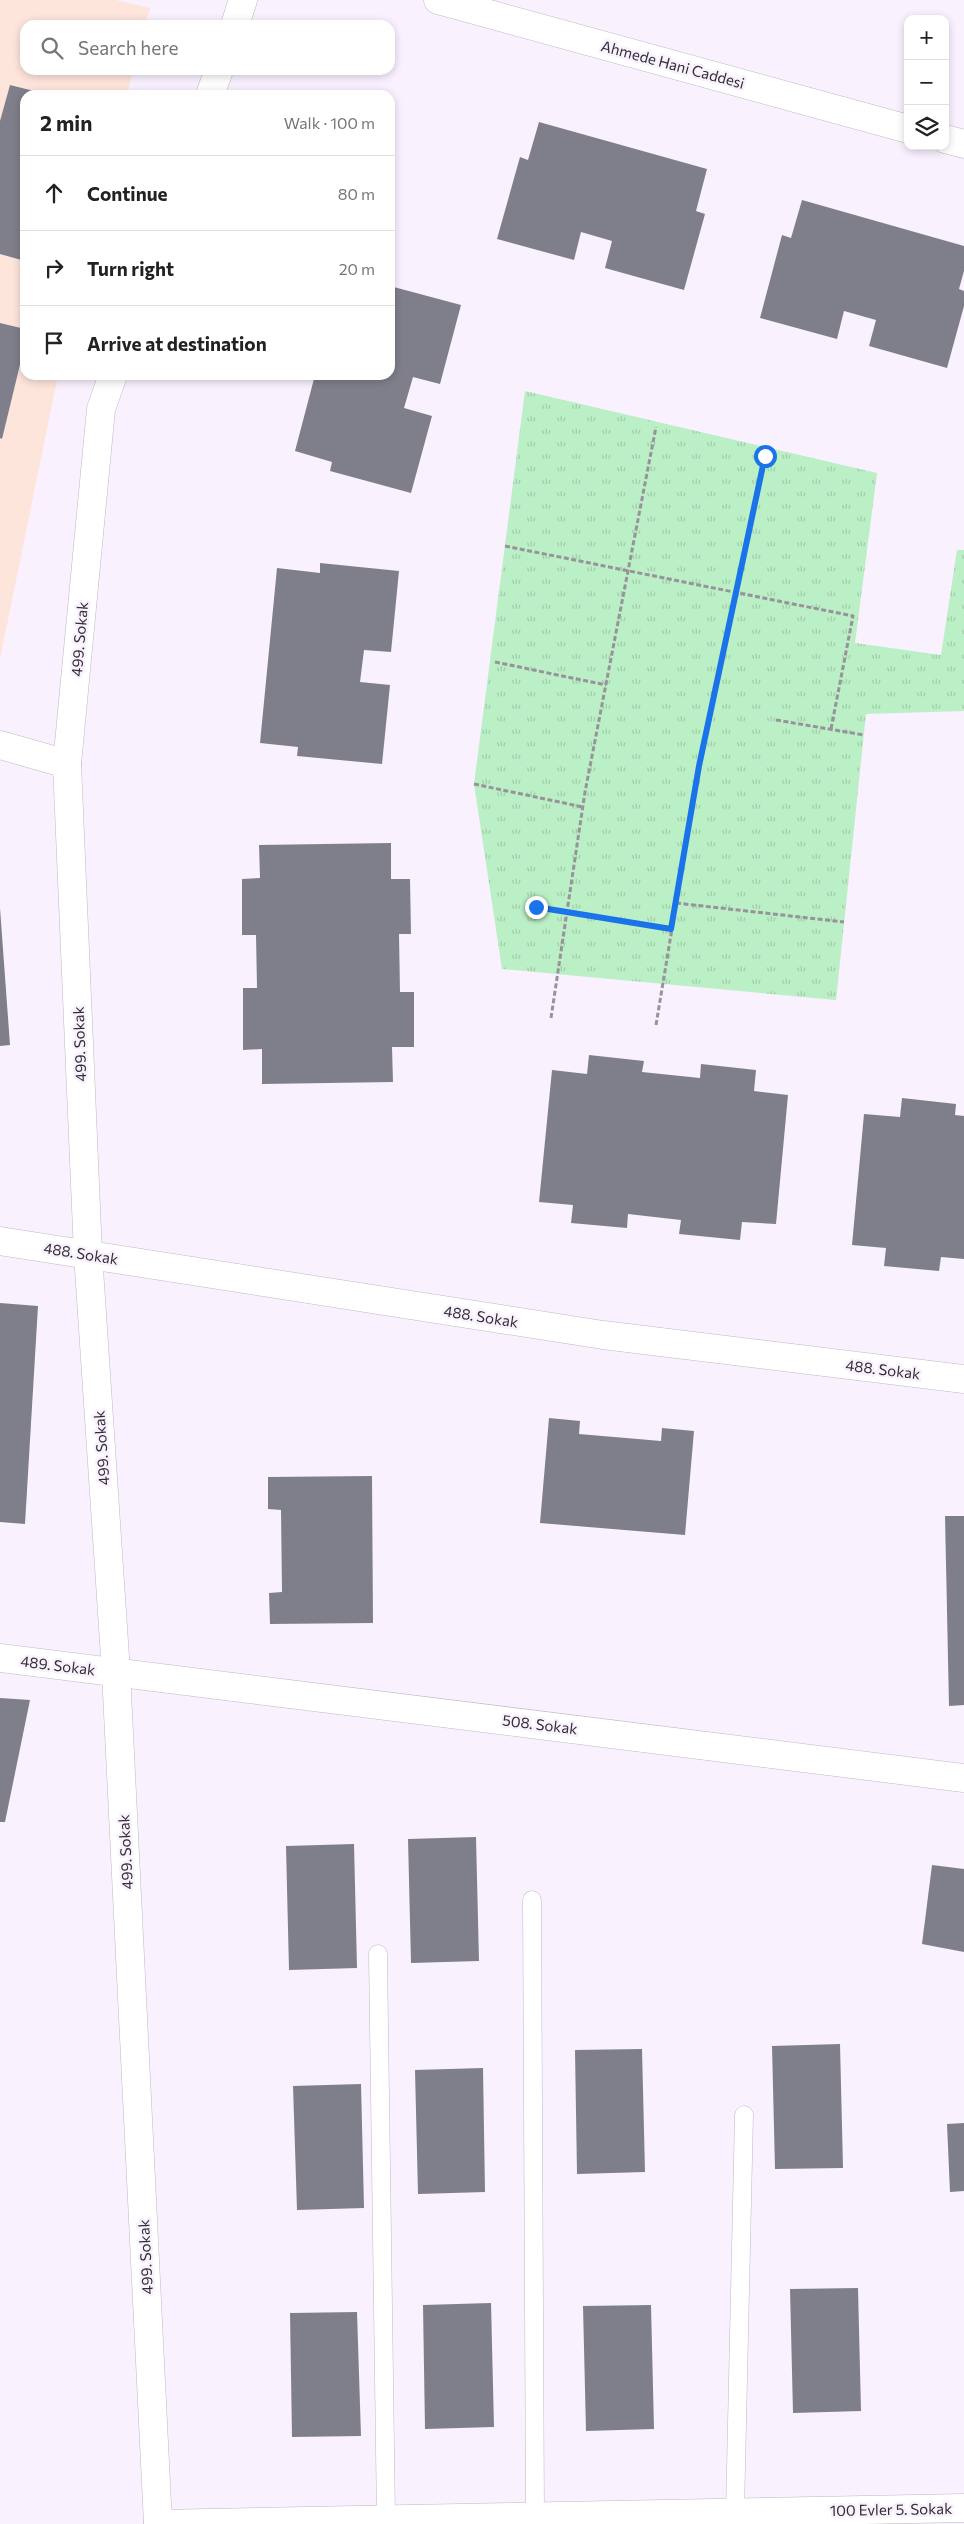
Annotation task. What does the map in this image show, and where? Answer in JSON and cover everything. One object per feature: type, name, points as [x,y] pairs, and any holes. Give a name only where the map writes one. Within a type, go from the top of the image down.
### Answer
[{"type":"street","points":[[237,20],[243,0]]},
{"type":"street","name":"Ahmede Hani Caddesi","points":[[438,0],[904,128]]},
{"type":"street","points":[[212,90],[217,75]]},
{"type":"street","points":[[949,140],[964,144]]},
{"type":"street","name":"499. Sokak","points":[[111,380],[101,409],[68,764],[88,1254],[116,1672],[158,2524]]},
{"type":"street","points":[[0,745],[68,764]]},
{"type":"street","name":"488. Sokak","points":[[0,1241],[603,1335],[964,1379]]},
{"type":"street","name":"489. Sokak","points":[[0,1658],[116,1672]]},
{"type":"street","name":"508. Sokak","points":[[116,1672],[964,1778]]},
{"type":"street","name":"100 Evler 5. Sokak","points":[[158,2524],[964,2508]]},
{"type":"lane","points":[[532,1900],[535,2516]]},
{"type":"lane","points":[[378,1954],[386,2519]]},
{"type":"lane","points":[[735,2512],[744,2115]]},
{"type":"path","points":[[551,1018],[583,807],[656,427]]},
{"type":"path","points":[[656,1025],[699,766],[765,456]]},
{"type":"path","points":[[505,546],[853,616],[831,729]]},
{"type":"path","points":[[495,662],[606,685]]},
{"type":"path","points":[[776,720],[864,735]]},
{"type":"path","points":[[474,784],[583,807]]},
{"type":"path","points":[[676,903],[844,922]]},
{"type":"path","points":[[536,907],[671,929]]},
{"type":"shaded area","points":[[0,0],[116,0],[150,8],[146,20],[20,20],[20,75],[132,75],[128,90],[20,90],[20,380],[57,380],[0,659]]},
{"type":"green space","points":[[525,391],[877,473],[855,643],[941,655],[957,550],[964,550],[964,711],[866,714],[836,1000],[502,969],[474,784]]},
{"type":"building","points":[[10,85],[30,90],[20,90],[20,260],[0,254],[0,121]]},
{"type":"building","points":[[539,122],[707,169],[696,211],[705,214],[684,290],[605,268],[612,241],[581,232],[574,260],[497,239],[520,157],[528,160]]},
{"type":"building","points":[[802,200],[964,246],[964,271],[959,289],[964,291],[964,306],[947,368],[869,346],[876,320],[844,311],[837,339],[760,318],[782,235],[791,238]]},
{"type":"building","points":[[395,287],[461,305],[440,384],[413,377],[404,408],[432,416],[411,493],[330,471],[332,462],[295,451],[314,380],[395,380]]},
{"type":"building","points":[[0,323],[20,328],[20,365],[2,439],[0,438]]},
{"type":"building","points":[[320,563],[399,571],[391,652],[364,650],[360,682],[390,685],[382,764],[297,756],[298,747],[260,743],[277,568],[320,573]]},
{"type":"building","points":[[391,843],[391,879],[410,879],[411,934],[399,934],[400,992],[414,992],[414,1047],[392,1047],[393,1082],[262,1084],[262,1049],[243,1050],[243,988],[257,988],[256,935],[242,935],[242,879],[260,878],[259,845]]},
{"type":"building","points":[[0,908],[10,1045],[0,1046]]},
{"type":"building","points":[[589,1055],[644,1061],[642,1072],[700,1078],[701,1064],[756,1070],[754,1091],[788,1095],[776,1224],[742,1222],[740,1240],[679,1234],[681,1220],[628,1214],[627,1228],[571,1223],[573,1205],[539,1202],[552,1070],[587,1074]]},
{"type":"building","points":[[902,1098],[956,1104],[955,1115],[964,1116],[964,1259],[941,1257],[939,1271],[884,1266],[886,1248],[852,1245],[864,1114],[900,1117]]},
{"type":"building","points":[[0,1303],[38,1306],[25,1524],[0,1522]]},
{"type":"building","points":[[549,1418],[580,1421],[579,1434],[661,1441],[662,1428],[694,1431],[685,1535],[540,1523]]},
{"type":"building","points":[[372,1476],[373,1623],[270,1624],[269,1593],[282,1592],[281,1510],[268,1509],[268,1477]]},
{"type":"building","points":[[945,1516],[964,1516],[964,1705],[949,1706]]},
{"type":"building","points":[[0,1698],[30,1700],[5,1822],[0,1822]]},
{"type":"building","points":[[476,1837],[479,1961],[411,1963],[408,1839]]},
{"type":"building","points":[[354,1844],[357,1968],[289,1970],[286,1846]]},
{"type":"building","points":[[932,1865],[964,1869],[964,1952],[922,1944]]},
{"type":"building","points":[[840,2044],[843,2168],[775,2169],[772,2046]]},
{"type":"building","points":[[642,2049],[645,2172],[577,2174],[575,2050]]},
{"type":"building","points":[[483,2068],[485,2192],[418,2194],[415,2070]]},
{"type":"building","points":[[361,2084],[364,2208],[297,2210],[293,2086]]},
{"type":"building","points":[[964,2123],[964,2191],[950,2192],[947,2124]]},
{"type":"building","points":[[858,2288],[861,2411],[793,2413],[790,2289]]},
{"type":"building","points":[[491,2303],[494,2427],[425,2429],[423,2305]]},
{"type":"building","points":[[651,2305],[654,2429],[586,2431],[583,2306]]},
{"type":"building","points":[[357,2312],[361,2436],[292,2437],[290,2313]]},
{"type":"route","points":[[536,907],[671,929],[699,766],[765,456]]}]
